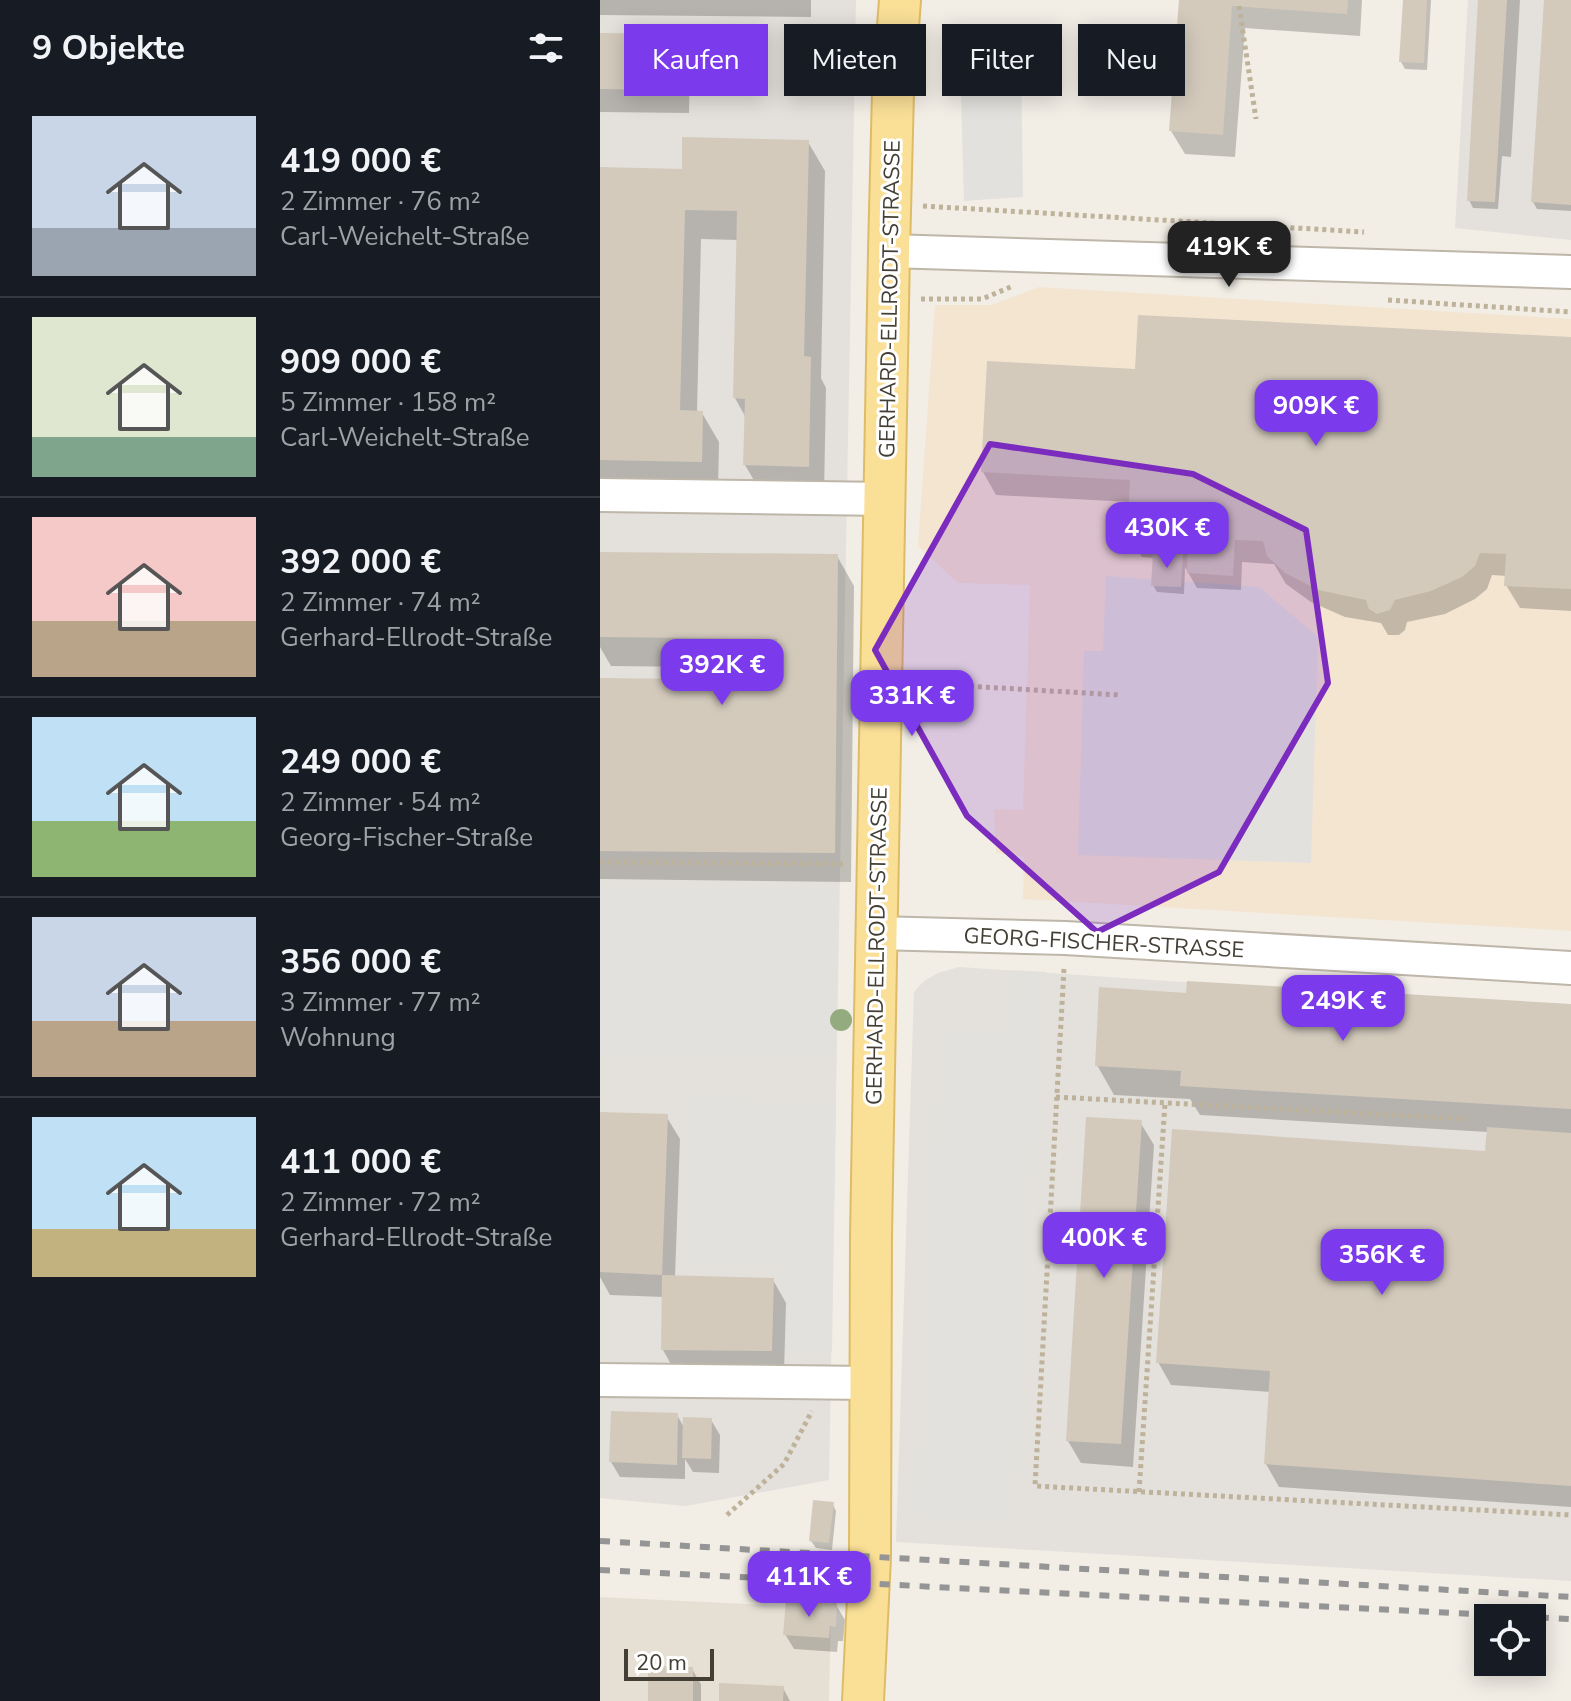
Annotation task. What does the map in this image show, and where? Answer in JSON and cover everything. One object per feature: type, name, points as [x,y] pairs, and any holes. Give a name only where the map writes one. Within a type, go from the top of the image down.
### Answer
[{"type":"main road","name":"GERHARD-ELLRODT-STRASSE","points":[[863,1701],[870,1557],[869,1383],[890,204],[900,0]]},
{"type":"street","points":[[889,251],[1571,272]]},
{"type":"street","points":[[600,495],[886,499]]},
{"type":"street","name":"GEORG-FISCHER-STRASSE","points":[[876,933],[1065,938],[1571,968]]},
{"type":"street","points":[[600,1380],[869,1383]]},
{"type":"path","points":[[1239,6],[1256,119]]},
{"type":"path","points":[[890,204],[1364,232]]},
{"type":"path","points":[[882,681],[1120,695]]},
{"type":"path","points":[[600,862],[877,865]]},
{"type":"path","points":[[1065,938],[1035,1486],[1571,1515]]},
{"type":"path","points":[[1056,1097],[1466,1119]]},
{"type":"path","points":[[1139,1492],[1165,1103]]},
{"type":"path","points":[[727,1515],[784,1464],[828,1382]]},
{"type":"highlighted area","points":[[990,444],[1193,474],[1306,530],[1328,683],[1219,872],[1097,932],[967,816],[875,650]]},
{"type":"shaded area","points":[[600,0],[856,0],[856,24],[784,24],[784,96],[854,96],[829,1480],[686,1506],[600,1498]]},
{"type":"shaded area","points":[[1468,0],[1571,0],[1571,240],[1455,228]]},
{"type":"shaded area","points":[[961,96],[1022,96],[1023,197],[964,201]]},
{"type":"shaded area","points":[[1039,287],[1571,319],[1571,931],[1023,899],[1024,857],[996,853],[994,809],[1023,810],[1030,585],[958,583],[918,546],[935,305],[991,305]]},
{"type":"shaded area","points":[[1106,576],[1259,587],[1318,637],[1311,863],[1078,855],[1084,651],[1103,651]]},
{"type":"shaded area","points":[[600,886],[836,888],[833,1056],[600,1055]]},
{"type":"shaded area","points":[[959,967],[1571,1008],[1571,1581],[896,1542],[914,992],[924,981],[938,973]]},
{"type":"shaded area","points":[[1013,970],[1046,972],[1016,1522],[913,1518],[936,1026],[1008,1029]]},
{"type":"shaded area","points":[[680,1094],[836,1104],[832,1351],[776,1351],[778,1265],[678,1263]]},
{"type":"shaded area","points":[[600,1597],[831,1608],[829,1701],[600,1701]]},
{"type":"building","points":[[1179,0],[1348,0],[1347,14],[1232,6],[1223,135],[1169,131],[1172,96],[1185,96],[1185,24],[1177,24]]},
{"type":"building","points":[[1403,0],[1427,0],[1424,63],[1399,62]]},
{"type":"building","points":[[1478,0],[1507,0],[1495,202],[1467,201]]},
{"type":"building","points":[[1544,0],[1571,0],[1571,205],[1531,202]]},
{"type":"building","points":[[600,33],[624,33],[624,89],[600,89]]},
{"type":"building","points":[[682,137],[809,140],[804,356],[811,357],[809,467],[743,465],[745,399],[733,398],[737,211],[685,210],[680,410],[703,411],[702,462],[600,460],[600,167],[682,169]]},
{"type":"building","points":[[1138,315],[1571,337],[1571,589],[1504,586],[1506,554],[1480,553],[1475,566],[1462,577],[1431,591],[1395,600],[1390,610],[1377,614],[1369,609],[1366,600],[1318,590],[1285,573],[1267,556],[1263,541],[1235,540],[1233,576],[1187,573],[1188,538],[1127,535],[1130,480],[981,472],[987,361],[1135,369]]},
{"type":"building","points":[[600,552],[838,554],[835,853],[600,851],[600,678],[776,680],[777,639],[600,637]]},
{"type":"building","points":[[1153,553],[1183,554],[1181,587],[1151,586]]},
{"type":"building","points":[[1187,981],[1571,1004],[1571,1109],[1180,1086],[1181,1071],[1095,1066],[1099,987],[1186,993]]},
{"type":"building","points":[[600,1112],[668,1114],[662,1275],[600,1272]]},
{"type":"building","points":[[1086,1117],[1142,1120],[1121,1444],[1066,1441]]},
{"type":"building","points":[[1487,1127],[1571,1133],[1571,1486],[1264,1464],[1270,1371],[1156,1363],[1172,1129],[1485,1151]]},
{"type":"building","points":[[662,1275],[774,1278],[772,1351],[661,1350]]},
{"type":"building","points":[[611,1411],[678,1413],[677,1465],[609,1462]]},
{"type":"building","points":[[683,1417],[712,1418],[711,1459],[682,1458]]},
{"type":"building","points":[[813,1500],[834,1502],[829,1543],[809,1541]]},
{"type":"building","points":[[786,1600],[837,1603],[836,1627],[830,1626],[829,1638],[783,1635]]},
{"type":"building","points":[[648,1666],[693,1667],[693,1701],[648,1701]]},
{"type":"building","points":[[719,1683],[784,1686],[783,1701],[719,1701]]},
{"type":"railway","points":[[600,1541],[1571,1597]]},
{"type":"railway","points":[[600,1570],[1571,1619]]}]
